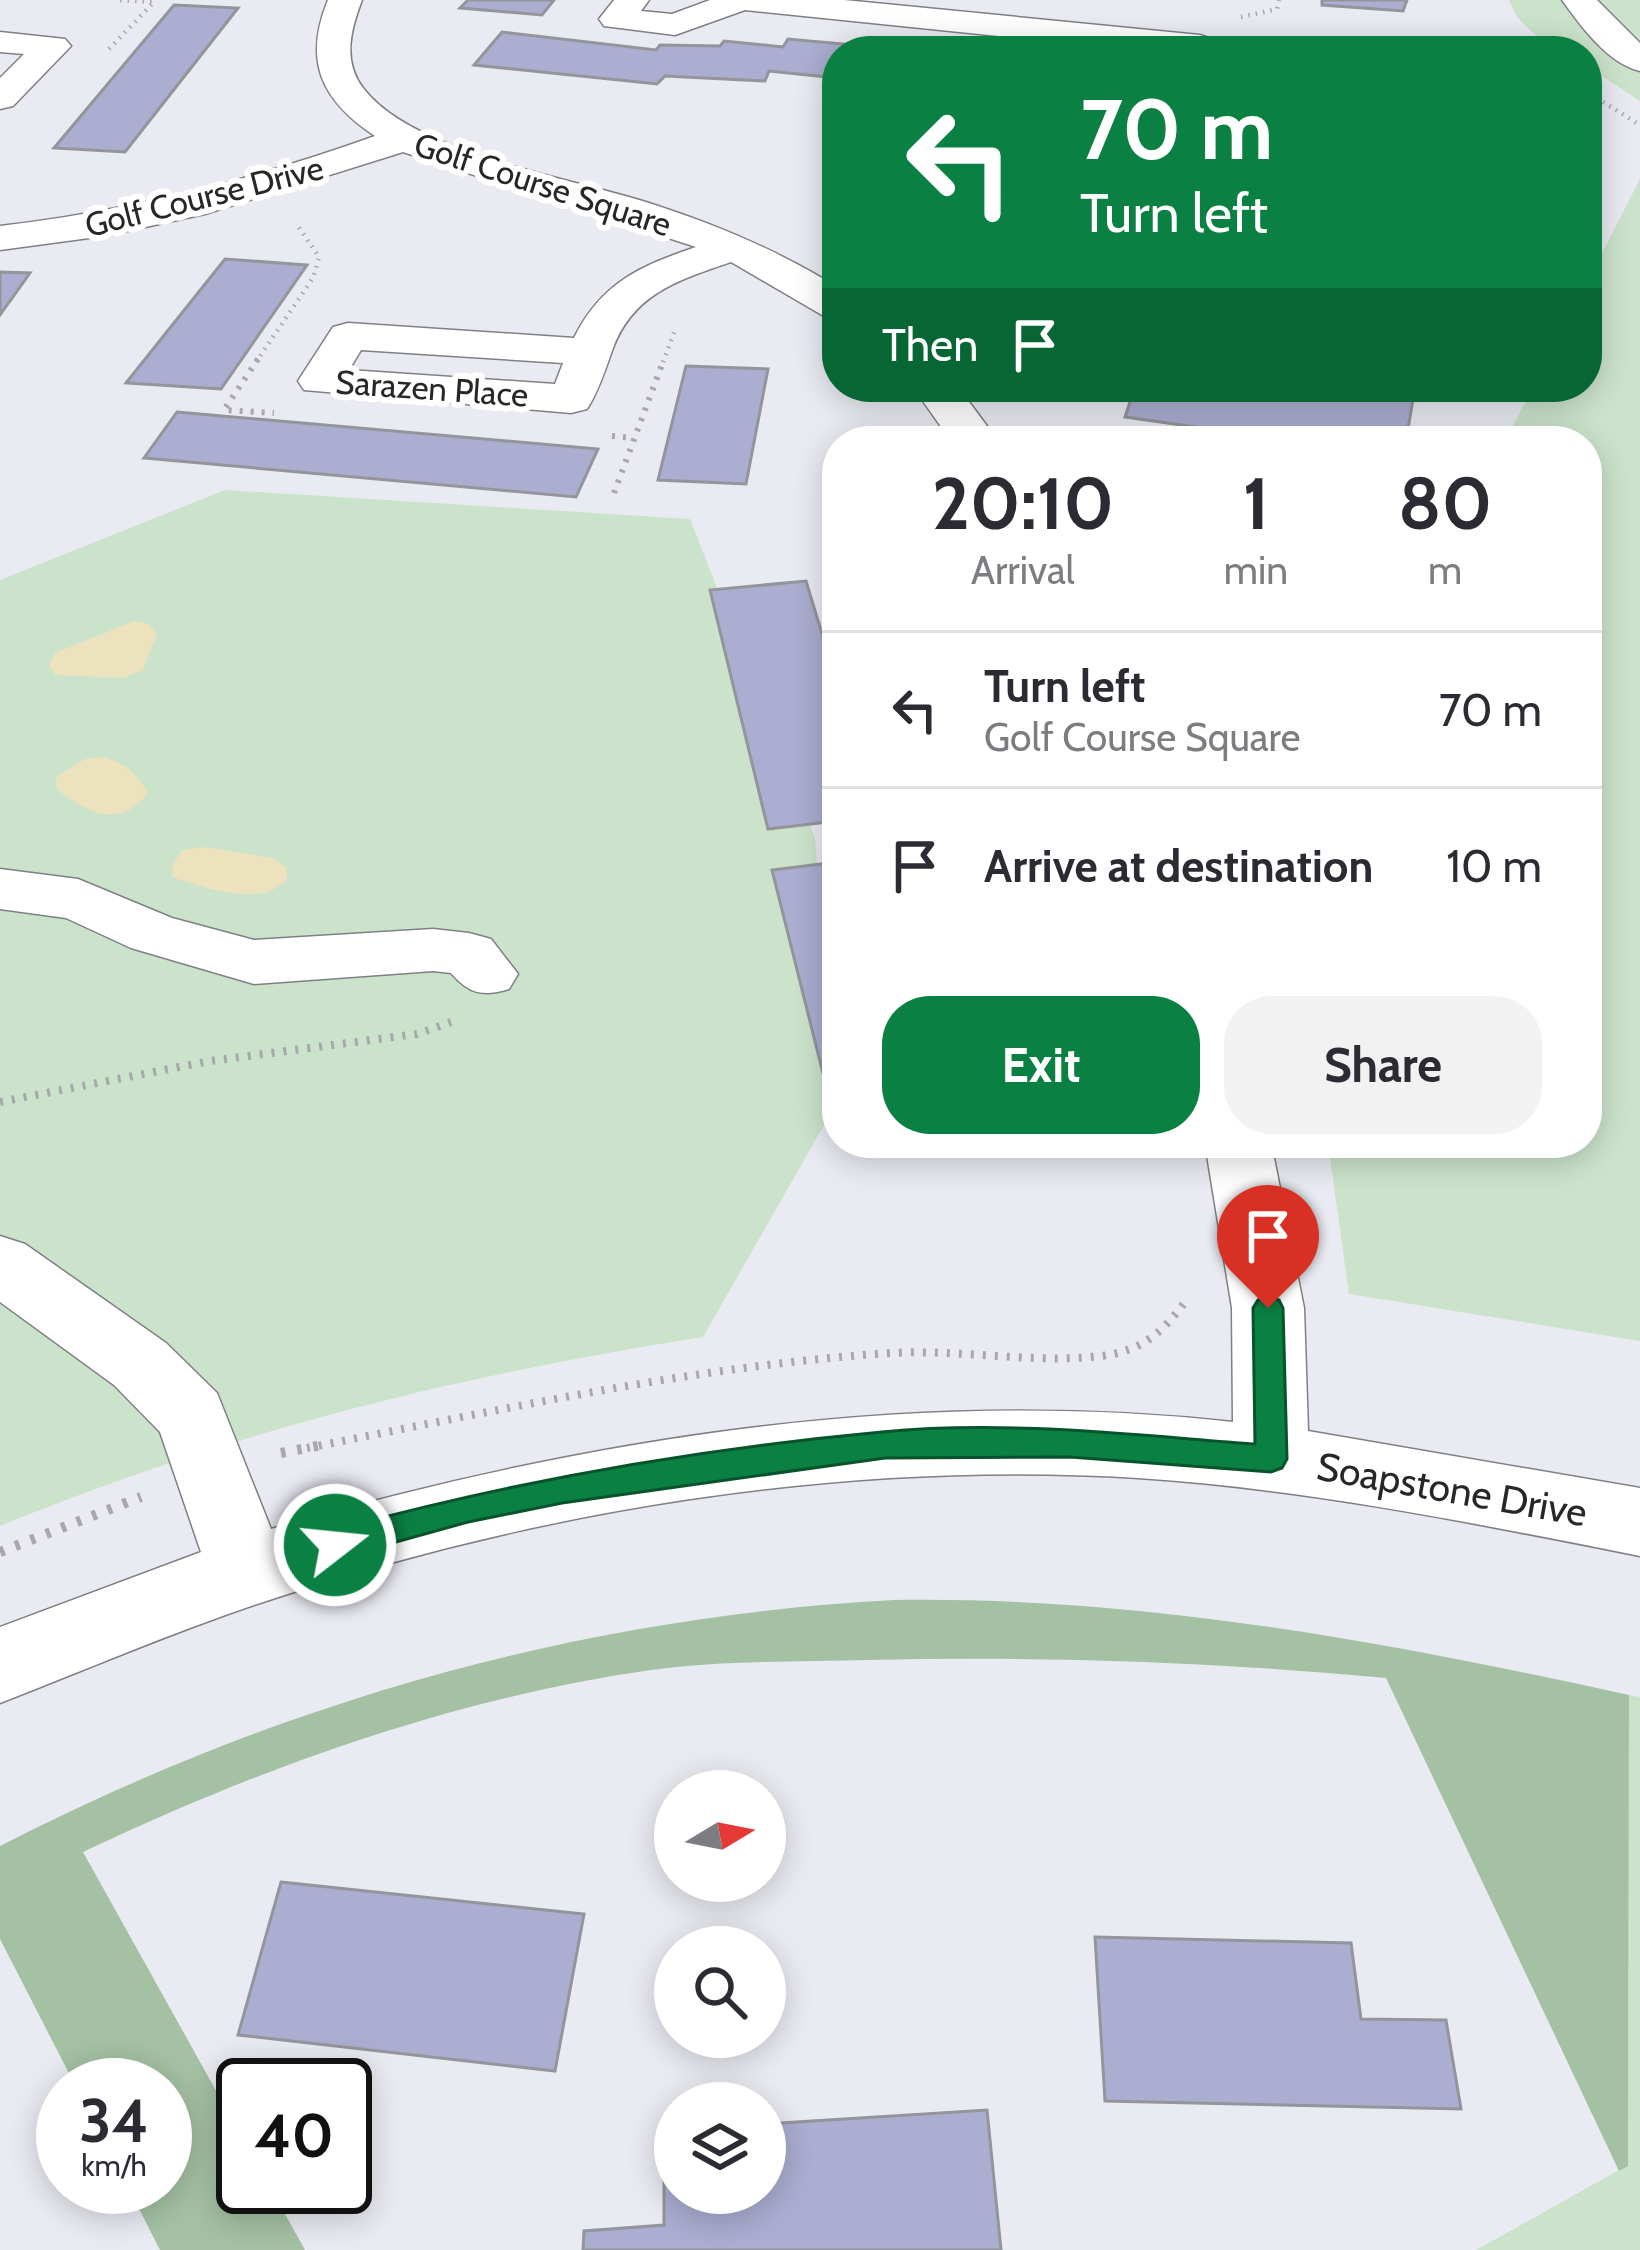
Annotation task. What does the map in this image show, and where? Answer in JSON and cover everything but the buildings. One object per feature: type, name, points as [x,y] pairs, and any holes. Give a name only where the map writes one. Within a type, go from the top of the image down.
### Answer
[{"type":"street","name":"Golf Course Square","points":[[345,0],[332,41],[333,66],[342,86],[363,110],[404,139],[682,229],[822,298]]},
{"type":"street","points":[[632,0],[616,19],[675,25],[741,0],[1180,36]]},
{"type":"street","points":[[1579,0],[1611,37],[1640,60]]},
{"type":"street","points":[[0,15],[61,22],[71,29],[0,98]]},
{"type":"street","points":[[0,42],[53,46]]},
{"type":"street","name":"Golf Course Drive","points":[[0,238],[186,208],[270,186],[404,139]]},
{"type":"street","name":"Sarazen Place","points":[[591,352],[348,336],[320,382],[571,399],[607,316],[636,286],[729,249]]},
{"type":"street","points":[[0,889],[78,898],[152,934],[254,962],[433,950],[470,954],[488,974]]},
{"type":"street","points":[[1241,1158],[1268,1308],[1271,1459]]},
{"type":"street","points":[[0,1264],[140,1364],[190,1415],[247,1570]]},
{"type":"street","name":"Soapstone Drive","points":[[0,1665],[247,1570],[487,1504],[761,1459],[885,1445],[1070,1443],[1271,1459],[1472,1489],[1640,1522]]},
{"type":"path","points":[[1602,101],[1640,125]]},
{"type":"path","points":[[614,494],[676,328]]},
{"type":"path","points":[[0,1102],[210,1061],[417,1034],[466,1017],[485,1000],[488,974]]},
{"type":"green space","points":[[1509,0],[1640,0],[1640,101],[1602,76],[1602,36],[1540,36]]},
{"type":"green space","points":[[1640,179],[1640,1341],[1349,1294],[1330,1158],[1602,1158],[1602,426],[1513,426],[1525,402],[1602,402],[1602,253]]},
{"type":"green space","points":[[225,490],[690,519],[815,838],[822,932],[822,1129],[703,1337],[522,1370],[346,1410],[173,1462],[0,1526],[0,580]]},
{"type":"green space","points":[[894,1600],[987,1601],[1172,1614],[1447,1657],[1629,1695],[1628,2166],[1619,2171],[1386,1678],[1063,1660],[705,1664],[577,1682],[432,1717],[289,1764],[83,1852],[216,2091],[216,2214],[285,2214],[305,2250],[160,2250],[142,2214],[192,2214],[192,2058],[61,2058],[0,1939],[0,1846],[214,1749],[434,1675],[661,1625]]},
{"type":"green space","points":[[1629,1695],[1640,1697],[1640,2250],[1476,2250],[1628,2165]]},
{"type":"sand","points":[[134,621],[149,624],[157,634],[143,670],[123,678],[55,675],[49,665],[55,653]]},
{"type":"sand","points":[[102,757],[129,769],[148,793],[127,811],[92,811],[57,789],[56,777],[85,759]]},
{"type":"sand","points":[[207,847],[272,858],[287,868],[287,880],[262,893],[247,894],[172,877],[182,850]]},
{"type":"route","points":[[335,1545],[468,1508],[562,1489],[885,1445],[1070,1443],[1271,1459],[1268,1308]]}]
